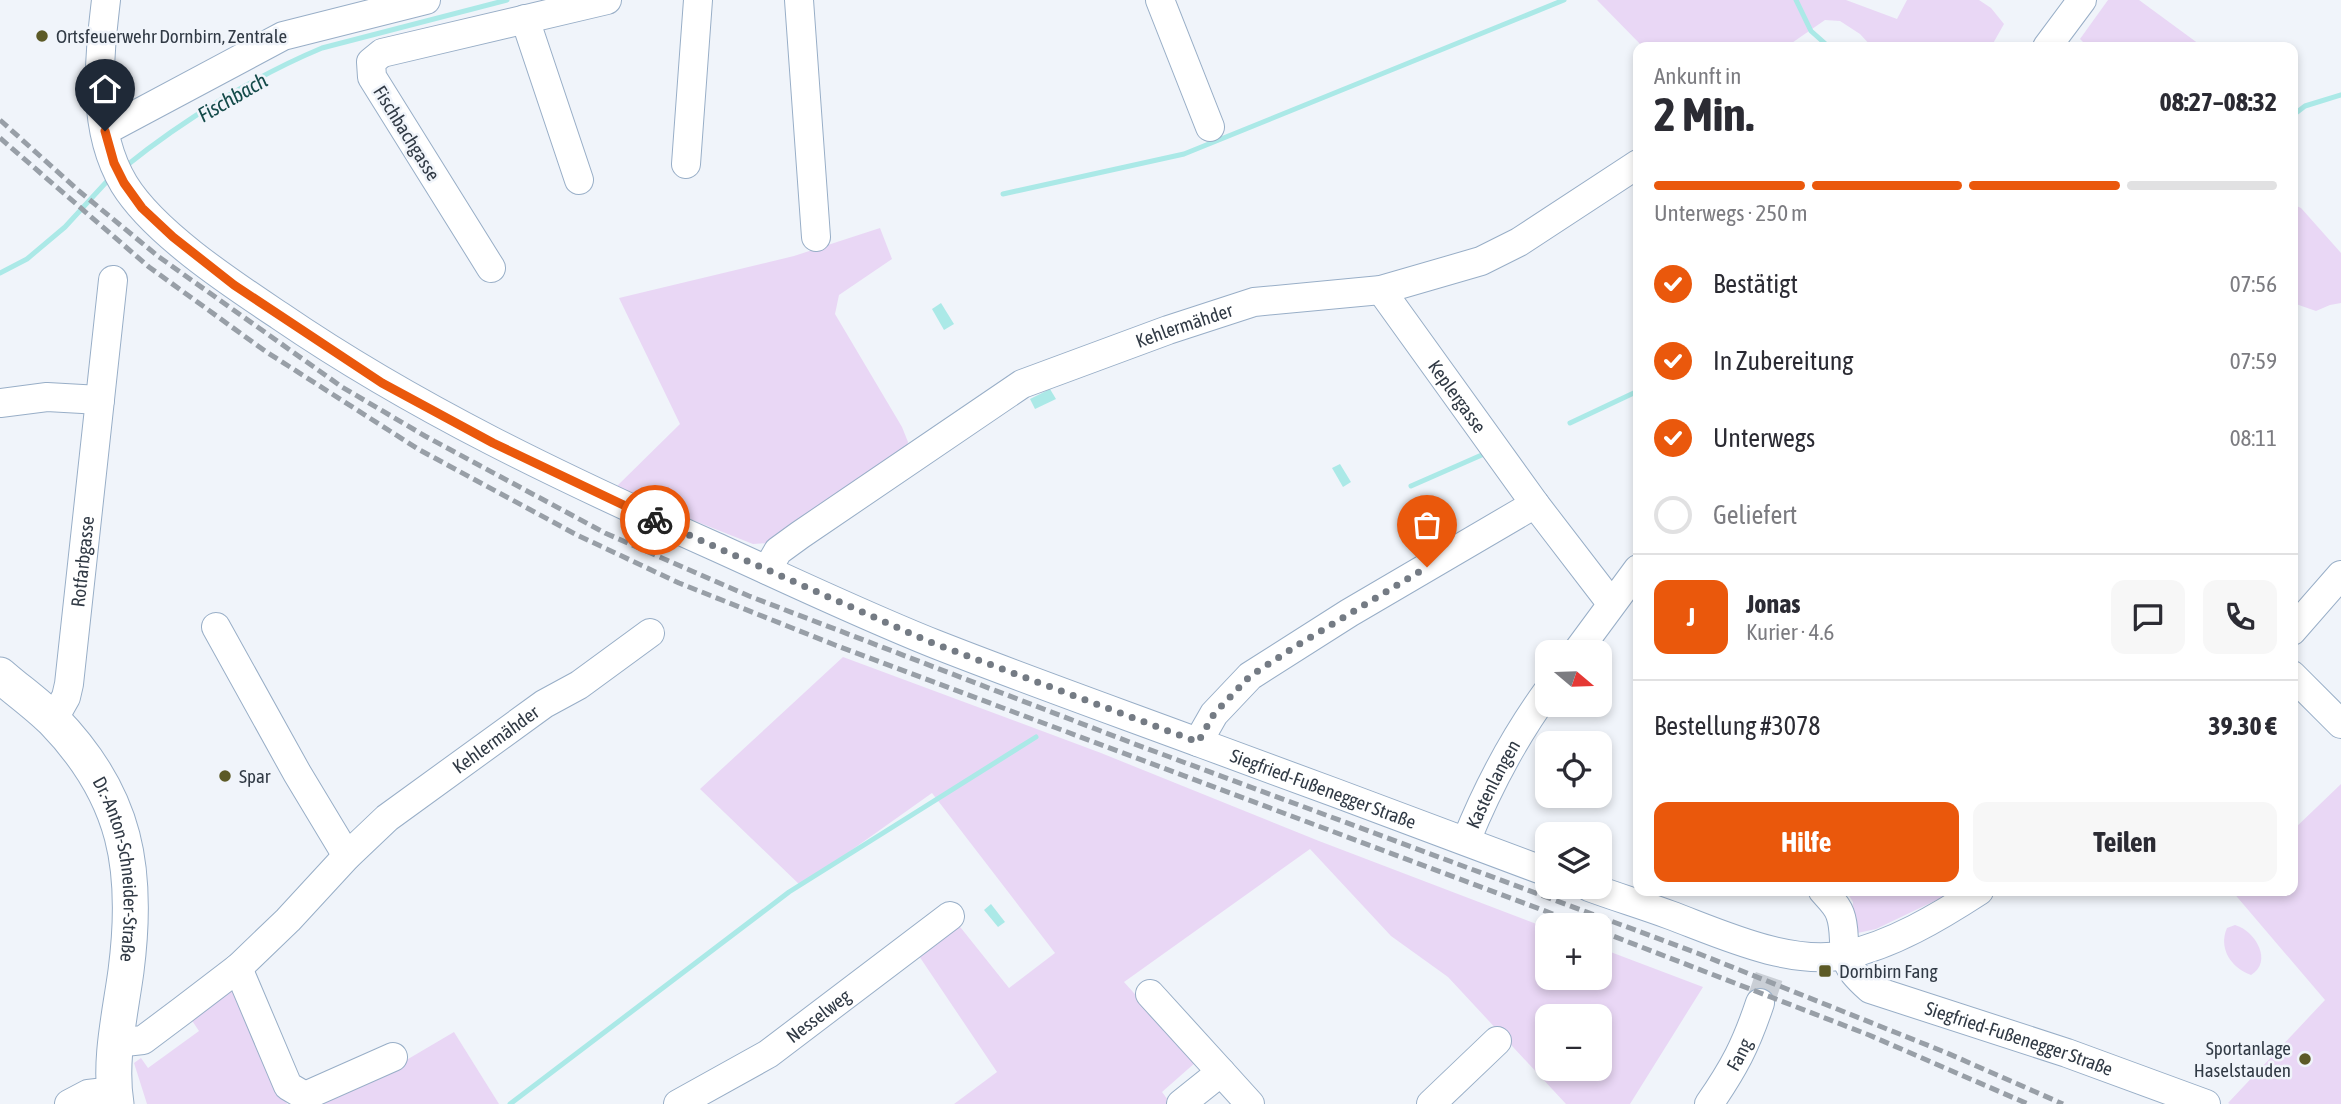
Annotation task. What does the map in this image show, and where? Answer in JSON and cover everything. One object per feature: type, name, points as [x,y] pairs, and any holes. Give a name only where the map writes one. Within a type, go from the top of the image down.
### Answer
[{"type":"main road","name":"Dr.-Anton-Schneider-Straße","points":[[0,675],[53,720],[93,770],[117,817],[125,844],[132,895],[130,935],[116,1043],[115,1097]]},
{"type":"street","name":"Siegfried-Fußenegger Straße","points":[[106,0],[99,85],[105,131],[119,173],[142,208],[173,237],[234,285],[382,383],[493,443],[586,488],[930,642],[1535,868]]},
{"type":"street","points":[[105,131],[283,36],[426,0]]},
{"type":"street","name":"Fischbachgasse","points":[[491,268],[372,77],[371,62],[382,53],[607,0]]},
{"type":"street","points":[[686,164],[698,0]]},
{"type":"street","points":[[799,0],[816,237]]},
{"type":"street","points":[[1160,0],[1210,127]]},
{"type":"street","points":[[2051,42],[2082,0]]},
{"type":"street","points":[[525,19],[579,180]]},
{"type":"street","name":"Kehlermähder","points":[[767,570],[778,551],[1022,384],[1168,330],[1254,302],[1381,290],[1499,254],[1633,166]]},
{"type":"street","name":"Rotfarbgasse","points":[[53,720],[66,697],[69,684],[113,280]]},
{"type":"street","name":"Keplergasse","points":[[1381,290],[1535,504],[1611,603]]},
{"type":"street","points":[[0,403],[47,397],[100,400]]},
{"type":"street","points":[[1198,742],[1214,714],[1250,676],[1340,619],[1535,504]]},
{"type":"street","points":[[1585,640],[1633,575]]},
{"type":"street","points":[[2298,624],[2341,575]]},
{"type":"street","points":[[216,626],[297,773],[347,856]]},
{"type":"street","name":"Kehlermähder","points":[[116,1043],[143,1040],[238,968],[387,818],[544,704],[579,685],[650,633]]},
{"type":"street","points":[[2298,681],[2341,724]]},
{"type":"street","name":"Kastenlangen","points":[[1466,842],[1482,801],[1535,711]]},
{"type":"street","points":[[1612,895],[1718,934],[1774,961],[1845,955],[1899,935],[1960,896]]},
{"type":"street","name":"Siegfried-Fußenegger Straße","points":[[1827,896],[1839,910],[1845,931],[1845,955],[1856,976],[1870,989],[2067,1053],[2206,1104]]},
{"type":"street","name":"Nesselweg","points":[[678,1104],[768,1054],[950,916]]},
{"type":"street","points":[[238,968],[288,1086],[305,1096],[393,1057]]},
{"type":"street","points":[[1150,993],[1250,1104]]},
{"type":"street","name":"Fang","points":[[1709,1104],[1731,1073],[1746,1045],[1760,1003]]},
{"type":"street","points":[[1431,1104],[1497,1041]]},
{"type":"street","points":[[1181,1104],[1221,1072]]},
{"type":"street","points":[[69,1104],[88,1094],[115,1097]]},
{"type":"shaded area","points":[[1597,0],[1846,0],[1897,19],[1907,0],[1979,0],[1991,8],[2004,24],[1994,42],[1867,42],[1840,21],[1825,20],[1793,42],[1638,42]]},
{"type":"shaded area","points":[[2108,0],[2139,0],[2196,42],[2083,42],[2080,39]]},
{"type":"shaded area","points":[[2298,207],[2341,253],[2341,303],[2316,311],[2298,305]]},
{"type":"shaded area","points":[[880,228],[892,259],[839,295],[835,314],[902,427],[908,442],[905,455],[769,543],[753,544],[614,489],[680,424],[619,298],[794,256]]},
{"type":"shaded area","points":[[843,657],[1101,753],[1319,841],[1535,923],[1535,990],[1612,990],[1612,953],[1703,987],[1630,1104],[1566,1104],[1545,1081],[1612,1081],[1612,1004],[1535,1004],[1535,1071],[1448,977],[1391,936],[1310,849],[1124,982],[1196,1062],[1162,1092],[1171,1104],[954,1104],[997,1072],[917,953],[957,923],[1009,988],[1055,953],[932,793],[801,886],[700,789]]},
{"type":"shaded area","points":[[2341,784],[2341,1104],[2230,1104],[2228,1103],[2325,1000],[2236,896],[2298,896],[2298,825]]},
{"type":"shaded area","points":[[1849,896],[1945,896],[1876,929],[1853,934],[1853,902]]},
{"type":"shaded area","points":[[2235,925],[2243,928],[2259,947],[2261,963],[2251,975],[2238,968],[2225,950],[2227,928]]},
{"type":"shaded area","points":[[227,991],[235,991],[252,1013],[287,1104],[147,1104],[134,1063],[141,1058],[148,1068],[199,1031],[189,1016]]},
{"type":"shaded area","points":[[454,1032],[499,1104],[308,1104],[386,1072]]},
{"type":"water","points":[[941,303],[954,324],[944,330],[932,309]]},
{"type":"water","points":[[1050,389],[1056,399],[1035,409],[1030,399]]},
{"type":"water","points":[[1340,464],[1351,482],[1343,487],[1332,468]]},
{"type":"water","points":[[991,904],[1005,922],[998,927],[984,910]]},
{"type":"waterway","name":"Fischbach","points":[[126,166],[220,100],[322,48],[507,0]]},
{"type":"waterway","points":[[1003,194],[1184,154],[1564,0]]},
{"type":"waterway","points":[[1796,0],[1811,31],[1823,42]]},
{"type":"waterway","points":[[2298,111],[2305,106],[2341,95]]},
{"type":"waterway","name":"Fischbach","points":[[0,273],[27,259],[65,227],[110,178]]},
{"type":"waterway","points":[[1570,423],[1633,393]]},
{"type":"waterway","points":[[1411,486],[1484,454]]},
{"type":"waterway","points":[[510,1104],[789,892],[1036,737]]},
{"type":"tunnel","points":[[1760,1003],[1771,971]]},
{"type":"railway","points":[[0,120],[79,191],[159,257],[342,387],[425,436],[605,533],[749,596],[1132,743],[1697,953],[1947,1053],[2063,1104]]},
{"type":"railway","points":[[0,138],[149,267],[265,351],[418,449],[577,535],[679,583],[835,645],[1550,913]]},
{"type":"railway","points":[[1612,936],[1869,1035],[2028,1104]]},
{"type":"way so far","points":[[655,520],[930,642],[1198,742],[1214,714],[1250,676],[1427,567]]},
{"type":"place","name":"Ortsfeuerwehr Dornbirn, Zentrale","points":[[42,36]]},
{"type":"place","name":"Spar","points":[[225,776]]},
{"type":"place","name":"Dornbirn Fang","points":[[1825,971]]},
{"type":"place","name":"Sportanlage Haselstauden","points":[[2305,1059]]},
{"type":"route","points":[[105,131],[114,163],[142,208],[173,237],[234,285],[382,383],[493,443],[655,520]]}]
